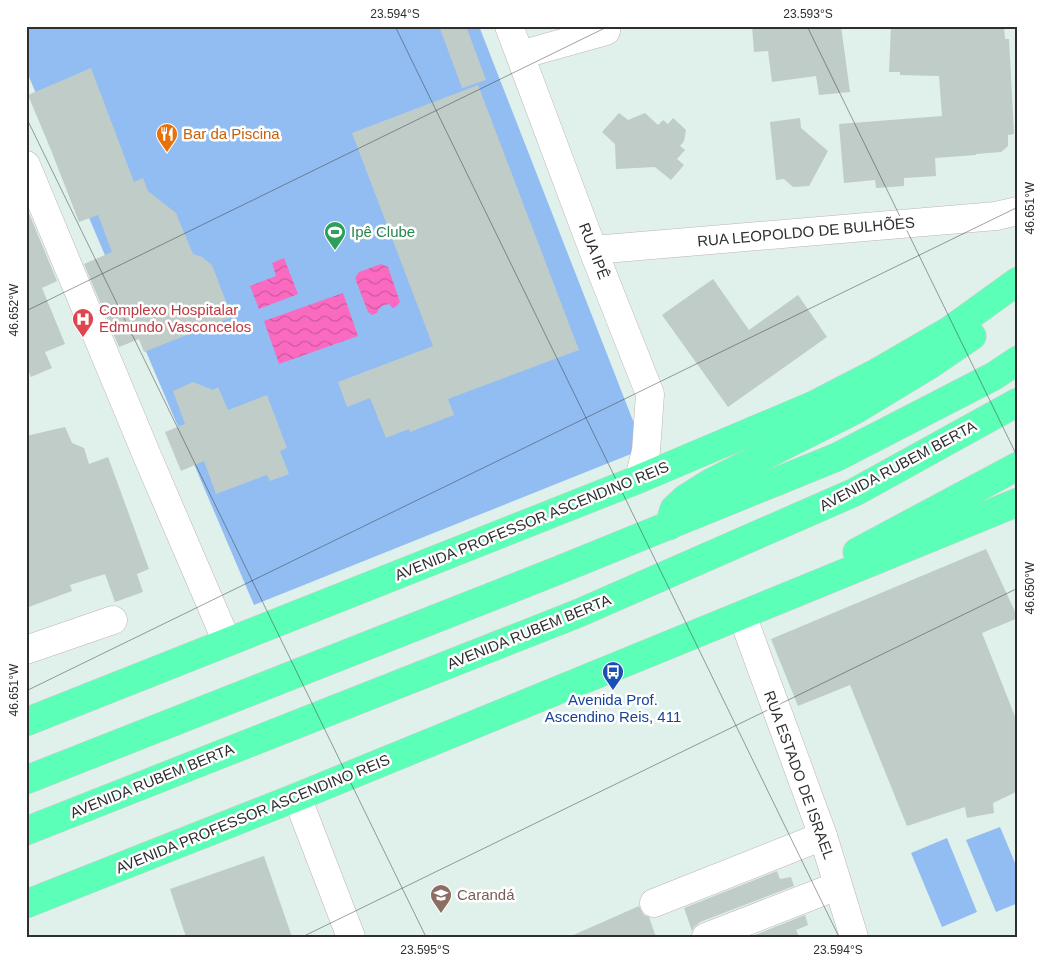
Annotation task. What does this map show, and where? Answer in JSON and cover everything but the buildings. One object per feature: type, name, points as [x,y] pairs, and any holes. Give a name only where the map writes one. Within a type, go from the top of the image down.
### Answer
[{"type":"highway","name":"AVENIDA PROFESSOR ASCENDINO REIS","points":[[26,722],[639,479],[816,404],[874,374],[950,330],[1018,281]]},
{"type":"highway","points":[[669,526],[674,509],[686,498],[710,483],[855,410],[931,364],[1018,303]]},
{"type":"highway","points":[[26,780],[669,526],[837,457],[994,376],[1018,360]]},
{"type":"highway","name":"AVENIDA RUBEM BERTA","points":[[26,831],[579,613],[855,492],[1018,402]]},
{"type":"highway","points":[[807,590],[820,571],[1018,466]]},
{"type":"highway","name":"AVENIDA PROFESSOR ASCENDINO REIS","points":[[26,904],[298,798],[1018,502]]},
{"type":"street","name":"RUA IPÊ","points":[[510,26],[593,250],[650,394],[646,451],[639,479]]},
{"type":"street","points":[[520,55],[572,33],[610,28]]},
{"type":"street","points":[[26,165],[227,642]]},
{"type":"street","name":"RUA LEOPOLDO DE BULHÕES","points":[[593,250],[996,216],[1018,211]]},
{"type":"street","name":"RUA ESTADO DE ISRAEL","points":[[742,615],[823,836],[854,937]]},
{"type":"street","points":[[26,650],[113,620]]},
{"type":"street","points":[[298,798],[351,937]]},
{"type":"street","points":[[654,903],[823,836]]},
{"type":"street","points":[[706,937],[837,886]]},
{"type":"shaded area","name":"Ipê Clube","points":[[26,26],[479,26],[637,431],[631,454],[254,605],[26,70]]},
{"type":"shaded area","points":[[1000,827],[1018,870],[1018,903],[996,912],[966,840]]},
{"type":"shaded area","points":[[947,838],[977,912],[942,927],[911,853]]},
{"type":"water","points":[[284,258],[298,294],[259,309],[250,286],[276,276],[272,263]]},
{"type":"water","points":[[381,264],[388,267],[400,302],[393,308],[389,304],[383,306],[377,313],[372,315],[368,312],[355,278],[359,272]]},
{"type":"water","points":[[343,293],[358,336],[279,364],[264,321]]},
{"type":"place","name":"Bar da Piscina","points":[[167,153]]},
{"type":"place","name":"Ipê Clube","points":[[335,251]]},
{"type":"place","name":"Complexo Hospitalar Edmundo Vasconcelos","points":[[83,338]]},
{"type":"place","name":"Avenida Prof. Ascendino Reis, 411","points":[[613,691]]},
{"type":"place","name":"Carandá","points":[[441,914]]}]
